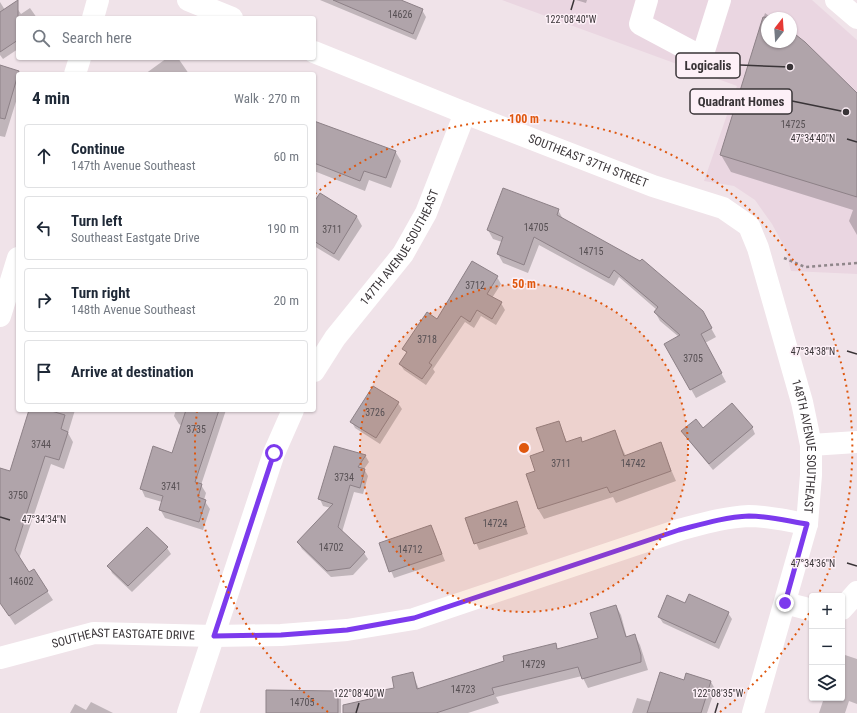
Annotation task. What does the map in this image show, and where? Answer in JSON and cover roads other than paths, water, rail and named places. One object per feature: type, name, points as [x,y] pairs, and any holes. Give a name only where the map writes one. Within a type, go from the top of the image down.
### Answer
[{"type":"street","points":[[94,16],[98,0]]},
{"type":"street","points":[[188,0],[227,16]]},
{"type":"street","points":[[648,0],[640,24],[702,57],[720,0]]},
{"type":"street","points":[[836,0],[857,18]]},
{"type":"street","name":"SOUTHEAST 37TH STREET","points":[[316,53],[652,186],[723,208],[749,226]]},
{"type":"street","points":[[76,72],[79,60]]},
{"type":"street","name":"147TH AVENUE SOUTHEAST","points":[[316,368],[336,338],[403,254],[426,213],[465,113]]},
{"type":"street","name":"148TH AVENUE SOUTHEAST","points":[[749,226],[758,248],[802,402],[811,445],[811,476],[807,524],[753,713]]},
{"type":"street","points":[[0,316],[16,264]]},
{"type":"street","points":[[188,713],[274,453],[292,412]]},
{"type":"street","points":[[811,445],[857,442]]},
{"type":"street","name":"SOUTHEAST EASTGATE DRIVE","points":[[0,658],[94,633],[214,636],[281,635],[347,630],[414,618],[679,530],[723,519],[750,516],[776,518],[807,524]]},
{"type":"street","points":[[845,606],[857,592]]},
{"type":"street","points":[[785,603],[809,609]]},
{"type":"place","name":"Logicalis","points":[[790,67]]},
{"type":"place","name":"Quadrant Homes","points":[[846,112]]}]
